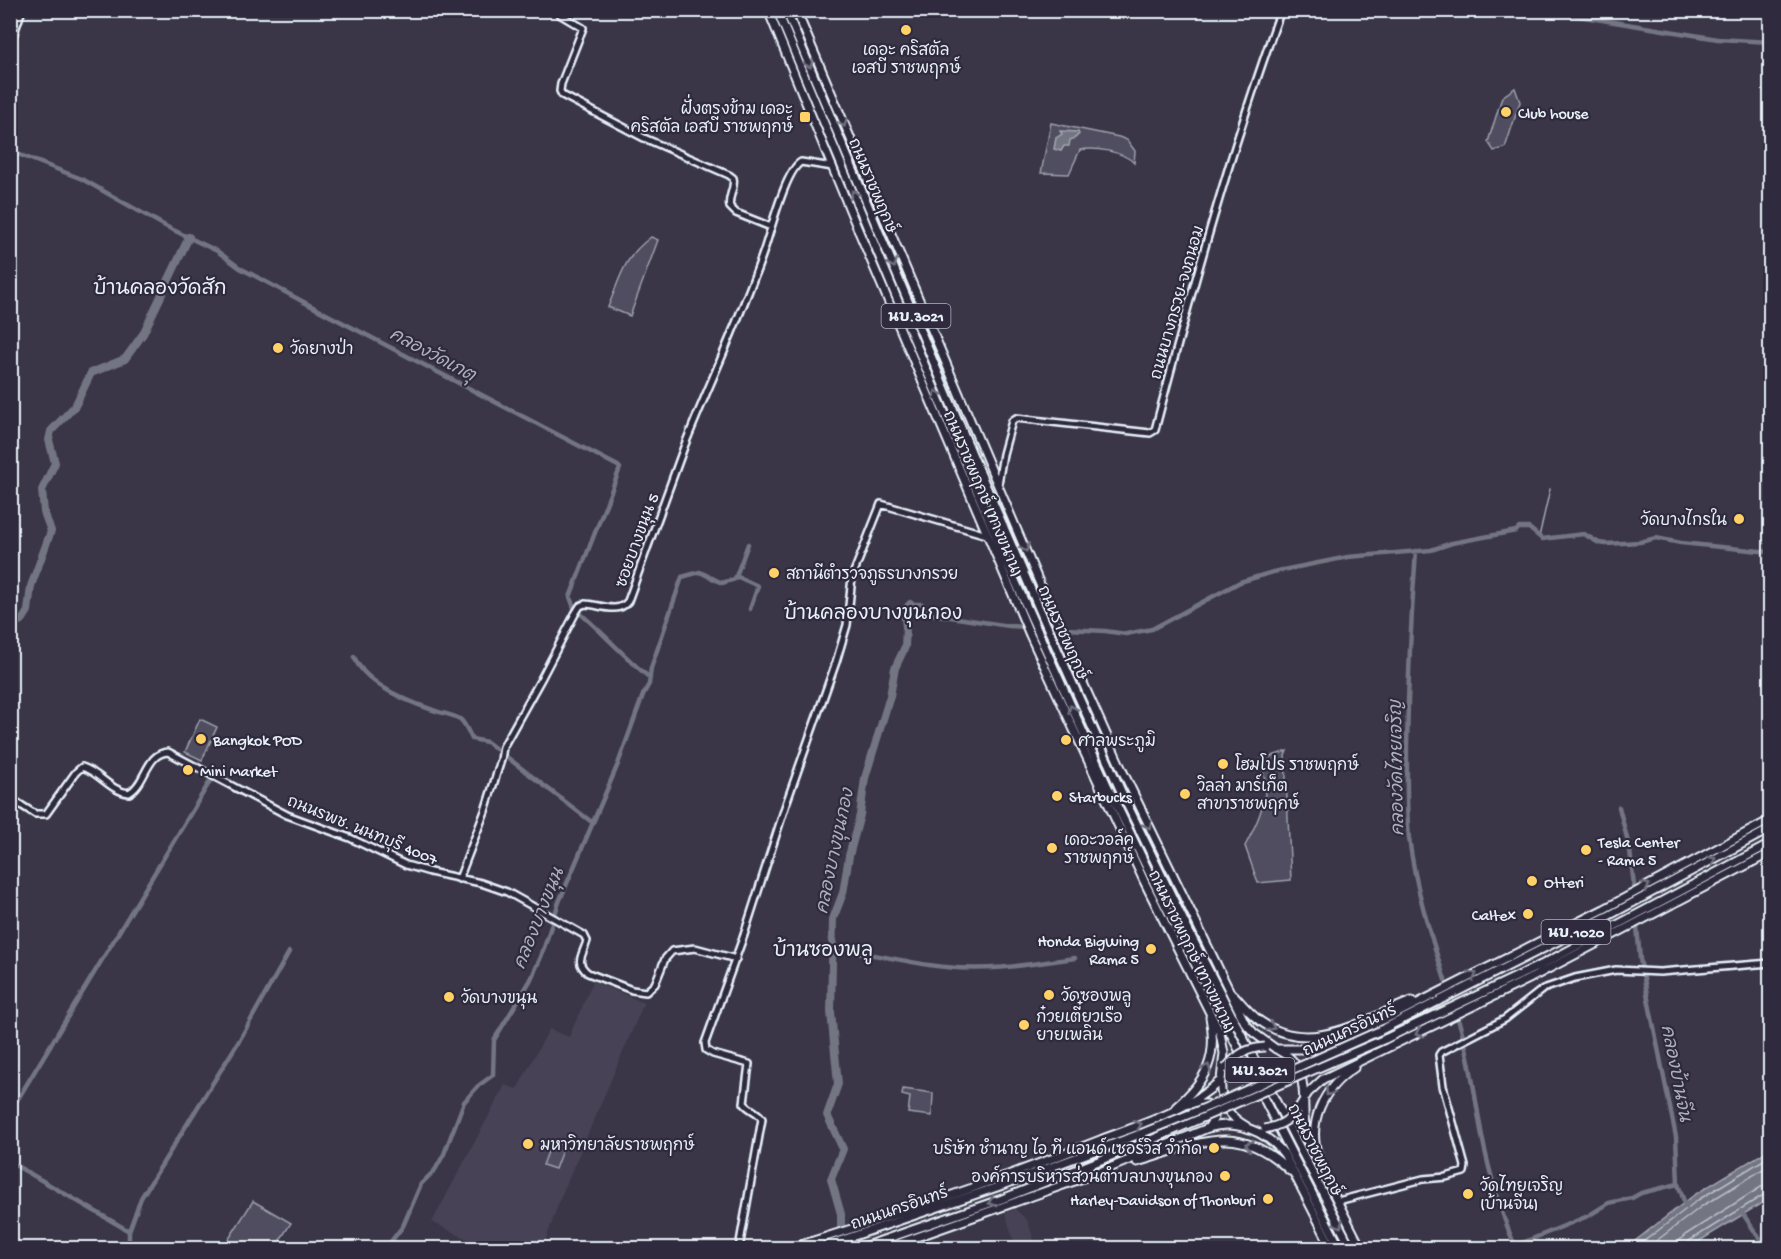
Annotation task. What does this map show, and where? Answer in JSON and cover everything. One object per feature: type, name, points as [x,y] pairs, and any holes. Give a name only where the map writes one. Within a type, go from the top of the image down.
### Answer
[{"type":"main road","name":"ถนนราชพฤกษ์","points":[[786,10],[1044,622],[1096,737],[1191,936],[1351,1248]]},
{"type":"main road","name":"ถนนราชพฤกษ์ (ทางขนาน)","points":[[796,10],[1061,634],[1123,772],[1177,887],[1249,1029],[1276,1049]]},
{"type":"main road","name":"ถนนราชพฤกษ์","points":[[773,11],[785,29],[1038,635],[1160,895],[1340,1248]]},
{"type":"main road","name":"ถนนราชพฤกษ์ (ทางขนาน)","points":[[773,11],[833,167],[1024,623],[1114,818],[1223,1041],[1221,1080]]},
{"type":"main road","points":[[916,291],[923,323],[922,330]]},
{"type":"main road","points":[[963,478],[987,514]]},
{"type":"main road","points":[[1096,737],[1103,741],[1123,772]]},
{"type":"main road","points":[[1107,785],[1114,818]]},
{"type":"main road","name":"ถนนนครอินทร์","points":[[1276,1049],[1308,1050],[1325,1046],[1604,909],[1770,820]]},
{"type":"main road","name":"ถนนนครอินทร์","points":[[819,1248],[997,1187],[1222,1101],[1379,1030],[1561,940],[1770,829]]},
{"type":"main road","name":"ถนนนครอินทร์","points":[[860,1248],[1002,1199],[1144,1143],[1384,1039],[1541,965],[1770,844]]},
{"type":"main road","name":"ถนนนครอินทร์","points":[[1303,1101],[1315,1085],[1335,1073],[1563,962],[1770,853]]},
{"type":"main road","points":[[1561,940],[1604,909]]},
{"type":"main road","points":[[1563,962],[1593,938]]},
{"type":"main road","points":[[1229,988],[1250,1013],[1263,1023],[1286,1034],[1307,1036],[1335,1033],[1443,990]]},
{"type":"main road","points":[[1171,1112],[1196,1087],[1210,1065],[1213,1032],[1209,1011]]},
{"type":"main road","points":[[1325,1046],[1316,1064],[1325,1073],[1335,1073]]},
{"type":"main road","points":[[886,1248],[1097,1173],[1208,1128],[1221,1125],[1252,1128],[1265,1129],[1278,1126],[1289,1120],[1303,1101],[1303,1081],[1299,1070],[1286,1054],[1265,1047],[1244,1051],[1234,1058],[1226,1068],[1221,1080],[1220,1093],[1228,1112],[1234,1118],[1252,1128],[1279,1147],[1332,1248]]},
{"type":"main road","points":[[1323,1173],[1314,1145],[1313,1132],[1325,1096],[1335,1083],[1374,1055]]},
{"type":"main road","name":"ถนนนครอินทร์","points":[[791,1248],[847,1231],[1040,1163],[1171,1112],[1206,1094],[1221,1080]]},
{"type":"main road","name":"นบ.3021","points":[[1303,1101],[1307,1141],[1360,1248]]},
{"type":"main road","points":[[1190,1104],[1207,1104],[1213,1111],[1214,1118],[1208,1128]]},
{"type":"main road","points":[[1097,1173],[1195,1143],[1228,1139],[1244,1142],[1269,1153],[1297,1178]]},
{"type":"main road","points":[[997,1187],[1040,1163]]},
{"type":"street","points":[[10,45],[22,10]]},
{"type":"street","points":[[563,10],[561,15],[583,28],[561,84],[562,95],[644,138],[729,175],[735,183],[729,200],[730,207],[736,213],[771,227]]},
{"type":"street","name":"ถนนบางกรวย-จงถนอม","points":[[998,486],[1003,454],[1012,421],[1020,417],[1037,421],[1077,423],[1150,433],[1155,430],[1181,331],[1243,118],[1281,10]]},
{"type":"street","name":"ซอยบางขนุน 5","points":[[459,879],[480,826],[502,758],[502,749],[577,611],[582,604],[617,608],[624,606],[627,601],[685,446],[759,266],[787,183],[797,164],[806,162],[833,167]]},
{"type":"street","points":[[989,465],[996,462],[1003,454]]},
{"type":"street","points":[[741,1247],[762,1119],[758,1114],[749,1110],[744,1103],[749,1065],[713,1054],[706,1050],[705,1043],[736,959],[786,804],[841,648],[848,620],[854,569],[881,504],[987,535]]},
{"type":"street","name":"ถนนรพช. นนทบุรี 4007","points":[[10,798],[30,812],[38,815],[46,814],[78,769],[85,767],[118,791],[129,792],[136,787],[156,756],[168,752],[287,815],[350,838],[406,865],[481,883],[507,892],[586,938],[580,962],[582,968],[603,979],[638,992],[646,992],[652,988],[665,958],[672,951],[695,948],[736,959]]},
{"type":"street","points":[[1338,1202],[1424,1179],[1446,1177],[1464,1172],[1465,1166],[1443,1086],[1438,1059],[1441,1052],[1505,1019],[1543,989],[1595,973],[1616,970],[1643,971],[1770,963]]},
{"type":"shaded area","points":[[1515,88],[1520,102],[1505,148],[1494,151],[1488,142],[1502,97]]},
{"type":"shaded area","points":[[1051,123],[1127,140],[1135,151],[1134,163],[1123,155],[1086,149],[1080,150],[1069,174],[1041,173]]},
{"type":"shaded area","points":[[651,237],[658,240],[630,316],[608,307],[629,260],[634,252]]},
{"type":"shaded area","name":"Bangkok POD","points":[[200,719],[217,727],[202,760],[185,752]]},
{"type":"shaded area","points":[[1287,751],[1285,756],[1291,880],[1258,883],[1245,846],[1264,799],[1265,780],[1260,760]]},
{"type":"shaded area","name":"มหาวิทยาลัยราชพฤกษ์","points":[[593,981],[644,1003],[560,1199],[543,1248],[475,1248],[477,1244],[432,1222],[505,1085],[517,1089],[549,1029],[569,1037]]},
{"type":"shaded area","points":[[903,1089],[933,1093],[932,1116],[908,1113],[910,1097],[902,1095]]},
{"type":"shaded area","points":[[552,1141],[564,1145],[555,1169],[543,1165]]},
{"type":"shaded area","points":[[253,1201],[291,1223],[275,1248],[223,1248]]},
{"type":"shaded area","points":[[1015,1209],[1027,1220],[1037,1248],[1016,1248],[1005,1213]]},
{"type":"water","points":[[1060,131],[1078,132],[1079,134],[1070,140],[1069,146],[1064,146],[1061,151],[1054,149],[1056,138],[1062,134]]},
{"type":"water","points":[[1770,1149],[1770,1198],[1688,1248],[1626,1248],[1694,1195]]},
{"type":"waterway","points":[[1541,10],[1718,39],[1770,42]]},
{"type":"waterway","name":"คลองวัดเกตุ","points":[[10,151],[82,179],[167,227],[217,251],[240,268],[618,466],[620,468],[570,597],[574,608],[650,678]]},
{"type":"waterway","points":[[10,626],[23,619],[28,611],[31,586],[51,531],[44,512],[42,490],[55,463],[49,440],[51,431],[75,406],[91,373],[125,359],[143,334],[189,237]]},
{"type":"waterway","points":[[1539,537],[1550,489]]},
{"type":"waterway","points":[[910,604],[922,604],[931,614],[1009,626],[1126,634],[1152,629],[1240,582],[1273,572],[1348,557],[1431,550],[1452,543],[1516,531],[1519,528],[1529,528],[1542,539],[1584,534],[1599,543],[1606,544],[1640,542],[1656,538],[1681,543],[1770,552]]},
{"type":"waterway","name":"คลองบางขนุน","points":[[386,1248],[403,1226],[421,1184],[435,1170],[444,1154],[464,1102],[478,1086],[493,1075],[494,1040],[530,981],[541,957],[559,902],[618,764],[649,684],[651,668],[682,577],[700,572],[722,583],[735,579],[748,544]]},
{"type":"waterway","name":"คลองวัดไทยเจริญ","points":[[1416,551],[1408,698],[1408,827],[1419,892],[1445,980]]},
{"type":"waterway","points":[[736,576],[758,586],[750,609]]},
{"type":"waterway","name":"คลองบางขุนกอง","points":[[841,1248],[841,1214],[831,1179],[843,1149],[827,1115],[838,1084],[831,1012],[833,919],[843,893],[849,856],[860,815],[865,778],[890,696],[895,668],[905,647],[904,611],[910,604]]},
{"type":"waterway","points":[[354,657],[368,676],[388,691],[411,702],[460,719],[472,739],[487,742],[593,823]]},
{"type":"waterway","points":[[10,1112],[212,778]]},
{"type":"waterway","name":"คลองบ้านจีน","points":[[1619,807],[1630,850],[1634,886]]},
{"type":"waterway","name":"คลองบ้านจีน","points":[[1637,927],[1640,959],[1676,1137],[1678,1184],[1686,1207]]},
{"type":"waterway","points":[[832,950],[932,965],[979,969],[1075,958]]},
{"type":"waterway","points":[[129,1248],[129,1231],[141,1198],[239,1041],[289,952]]},
{"type":"waterway","name":"คลองวัดไทยเจริญ","points":[[1458,1019],[1468,1056],[1489,1168],[1504,1219],[1516,1248]]},
{"type":"waterway","points":[[10,1162],[129,1231]]},
{"type":"waterway","points":[[1515,1246],[1588,1216],[1609,1203],[1678,1184]]},
{"type":"waterway","points":[[1741,1211],[1766,1248]]},
{"type":"place","name":"เดอะ คริสตัล เอสบี ราชพฤกษ์","points":[[906,30]]},
{"type":"place","name":"Club house","points":[[1506,112]]},
{"type":"place","name":"ฝั่งตรงข้าม เดอะ คริสตัล เอสบี ราชพฤกษ์","points":[[805,117]]},
{"type":"place","name":"วัดยางป่า","points":[[278,348]]},
{"type":"place","name":"วัดบางไกรใน","points":[[1739,519]]},
{"type":"place","name":"สถานีตำรวจภูธรบางกรวย","points":[[774,573]]},
{"type":"place","name":"Bangkok POD","points":[[201,739]]},
{"type":"place","name":"ศาลพระภูมิ","points":[[1066,740]]},
{"type":"place","name":"โฮมโปร ราชพฤกษ์","points":[[1223,764]]},
{"type":"place","name":"Mini Market","points":[[188,770]]},
{"type":"place","name":"วิลล่า มาร์เก็ต สาขาราชพฤกษ์","points":[[1185,794]]},
{"type":"place","name":"Starbucks","points":[[1057,796]]},
{"type":"place","name":"เดอะวอล์ค ราชพฤกษ์","points":[[1052,848]]},
{"type":"place","name":"Tesla Center - Rama 5","points":[[1586,850]]},
{"type":"place","name":"Otteri","points":[[1532,881]]},
{"type":"place","name":"Caltex","points":[[1528,914]]},
{"type":"place","name":"Honda BigWing Rama 5","points":[[1151,949]]},
{"type":"place","name":"วัดซองพลู","points":[[1049,995]]},
{"type":"place","name":"วัดบางขนุน","points":[[449,997]]},
{"type":"place","name":"ก๋วยเตี๋ยวเรือ ยายเพลิน","points":[[1024,1025]]},
{"type":"place","name":"มหาวิทยาลัยราชพฤกษ์","points":[[528,1144]]},
{"type":"place","name":"บริษัท ชำนาญ ไอ ที แอนด์ เซอร์วิส จำกัด","points":[[1214,1148]]},
{"type":"place","name":"องค์การบริหารส่วนตำบลบางขุนกอง","points":[[1225,1176]]},
{"type":"place","name":"วัดไทยเจริญ (บ้านจีน)","points":[[1468,1194]]},
{"type":"place","name":"Harley-Davidson of Thonburi","points":[[1268,1199]]},
{"type":"district","name":"บ้านคลองวัดสัก","points":[[160,287]]},
{"type":"district","name":"บ้านคลองบางขุนกอง","points":[[873,612]]},
{"type":"district","name":"บ้านซองพลู","points":[[823,949]]}]
